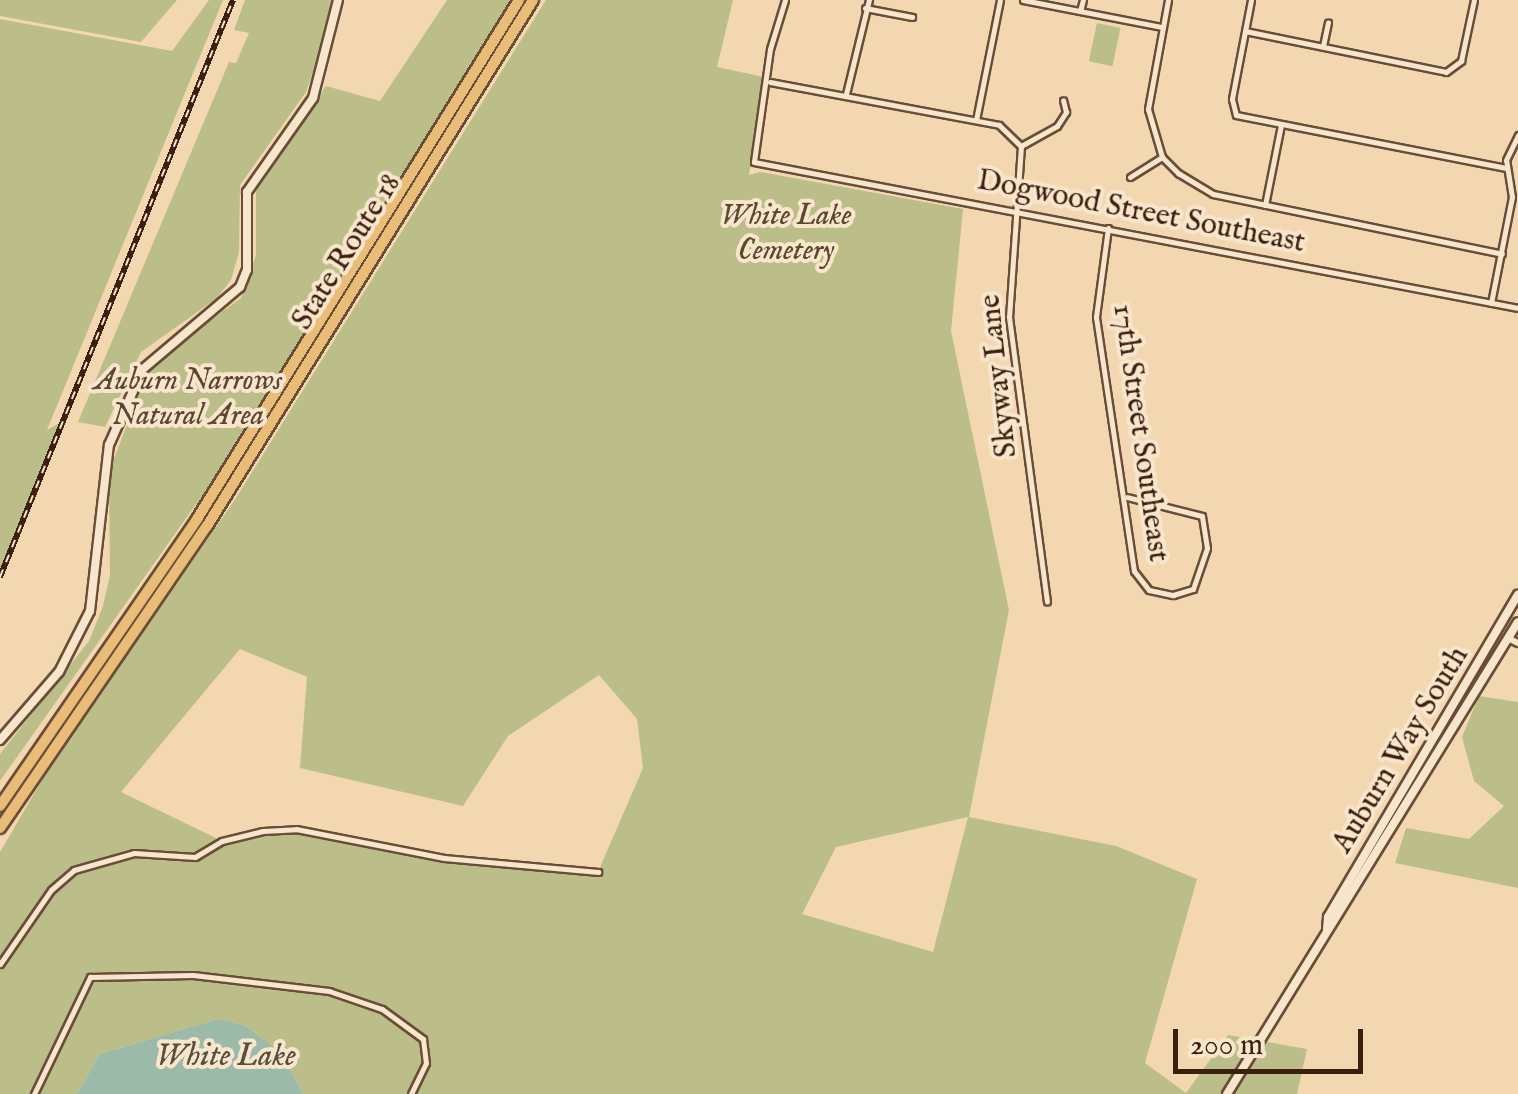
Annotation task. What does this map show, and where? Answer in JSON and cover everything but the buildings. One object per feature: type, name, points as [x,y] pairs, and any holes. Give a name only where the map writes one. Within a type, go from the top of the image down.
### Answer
[{"type":"highway","name":"State Route 18","points":[[0,806],[211,497],[519,0]]},
{"type":"highway","name":"State Route 18","points":[[0,828],[207,526],[533,0]]},
{"type":"main road","points":[[0,740],[59,672],[90,611],[109,445],[143,370],[240,287],[247,270],[247,192],[313,98],[338,0]]},
{"type":"main road","name":"Auburn Way South","points":[[1328,929],[1328,917],[1518,595]]},
{"type":"main road","name":"Auburn Way South","points":[[1227,1094],[1518,622]]},
{"type":"street","points":[[785,0],[770,49],[770,82],[976,120],[1007,128],[1021,146],[1058,126],[1066,112],[1063,100]]},
{"type":"street","points":[[846,95],[869,0]]},
{"type":"street","points":[[976,120],[1000,0]]},
{"type":"street","points":[[1023,0],[1162,27]]},
{"type":"street","points":[[1080,12],[1083,0]]},
{"type":"street","points":[[1168,0],[1148,99],[1162,157],[1213,194],[1502,254]]},
{"type":"street","points":[[1251,0],[1234,113],[1280,126],[1505,168]]},
{"type":"street","points":[[1244,32],[1452,72],[1474,0]]},
{"type":"street","points":[[865,8],[912,17]]},
{"type":"street","points":[[1322,46],[1328,22]]},
{"type":"street","name":"Dogwood Street Southeast","points":[[770,82],[754,162],[1518,308]]},
{"type":"street","points":[[1265,205],[1280,126]]},
{"type":"street","points":[[1491,303],[1512,197],[1505,168],[1518,135]]},
{"type":"street","name":"Skyway Lane","points":[[1021,146],[1012,209],[1009,317],[1046,601]]},
{"type":"street","points":[[1130,177],[1162,157]]},
{"type":"street","name":"17th Street Southeast","points":[[1108,228],[1096,317],[1127,496],[1134,571],[1142,585],[1173,594],[1193,589],[1209,534],[1196,512],[1127,496]]},
{"type":"street","points":[[1508,638],[1518,643]]},
{"type":"street","points":[[0,964],[50,890],[74,870],[134,853],[195,856],[263,831],[296,828],[444,858],[598,872]]},
{"type":"street","points":[[34,1094],[90,976],[193,975],[329,991],[382,1009],[423,1039],[426,1063],[411,1094]]},
{"type":"green space","points":[[0,0],[177,0],[141,42],[0,16]]},
{"type":"green space","name":"Auburn Narrows Natural Area","points":[[209,0],[223,0],[47,430],[63,421],[0,577],[0,19],[172,51]]},
{"type":"green space","name":"Auburn Narrows Natural Area","points":[[245,0],[338,0],[306,92],[240,185],[239,252],[231,280],[217,298],[141,352],[105,427],[78,422],[229,62],[236,63],[249,33],[234,30]]},
{"type":"green space","points":[[447,0],[510,0],[204,493],[0,781],[0,754],[89,641],[103,606],[110,575],[109,472],[145,377],[164,354],[241,298],[256,255],[256,191],[326,86],[380,101]]},
{"type":"green space","name":"White Lake Cemetery","points":[[546,0],[733,0],[717,67],[764,77],[749,175],[760,172],[963,209],[951,331],[1009,610],[969,817],[1116,846],[1197,879],[1145,1063],[1186,1093],[1228,1035],[1307,1049],[1297,1094],[303,1094],[281,1052],[244,1025],[218,1019],[100,1054],[77,1094],[0,1094],[0,852],[52,763],[234,501]],"holes":[[[240,649],[307,677],[300,768],[463,806],[508,736],[599,675],[637,719],[643,768],[598,872],[444,858],[296,829],[222,841],[121,792]],[[968,817],[933,952],[802,914],[836,847]]]},
{"type":"green space","points":[[1097,23],[1120,28],[1112,66],[1089,61]]},
{"type":"green space","points":[[1479,696],[1518,702],[1518,888],[1395,863],[1406,828],[1469,839],[1504,806],[1474,781],[1462,737]]},
{"type":"water","name":"White Lake","points":[[218,1019],[244,1025],[281,1052],[303,1094],[77,1094],[100,1054]]},
{"type":"railway","points":[[0,577],[233,0]]}]
